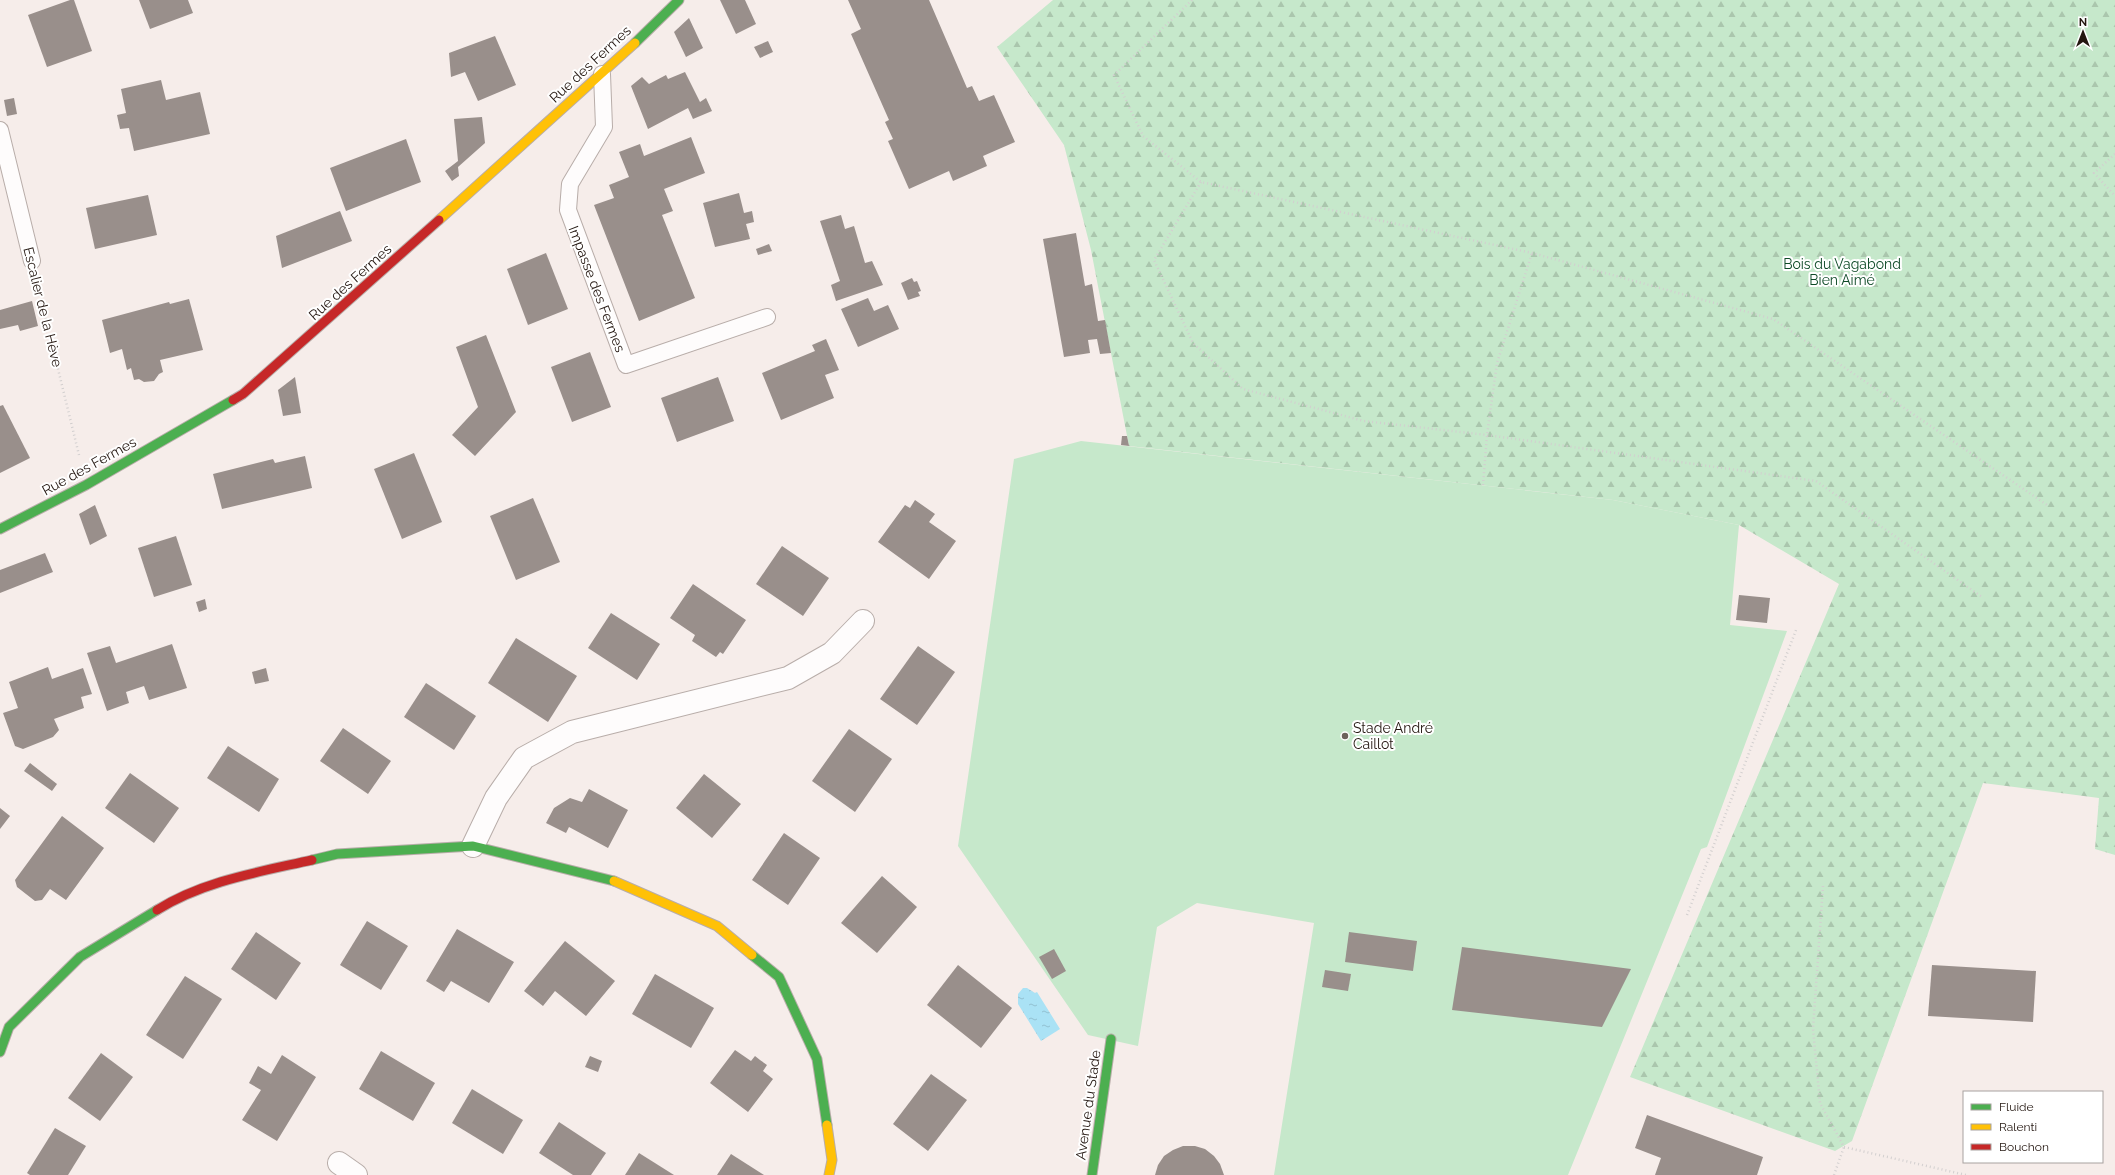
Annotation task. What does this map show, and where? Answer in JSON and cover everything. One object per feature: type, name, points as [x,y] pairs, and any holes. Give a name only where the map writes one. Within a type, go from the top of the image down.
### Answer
[{"type":"street","name":"Rue des Fermes","points":[[0,529],[86,485],[243,394],[341,309],[602,74],[679,0]]},
{"type":"street","points":[[473,846],[496,798],[524,758],[572,732],[788,678],[832,653],[863,621]]},
{"type":"street","points":[[0,1052],[4,1023],[80,957],[171,902],[235,877],[337,854],[473,846],[620,883],[717,926],[779,978],[817,1059],[832,1160],[829,1175]]},
{"type":"street","name":"Avenue du Stade","points":[[1092,1175],[1111,1039]]},
{"type":"lane","name":"Impasse des Fermes","points":[[602,74],[604,127],[570,184],[568,210],[626,365],[767,317]]},
{"type":"lane","name":"Escalier de la Hève","points":[[0,130],[32,261]]},
{"type":"path","points":[[1192,0],[1114,75],[1143,136],[1201,182],[1532,254],[1773,319],[2047,504]]},
{"type":"path","points":[[2115,154],[2094,173],[2115,196]]},
{"type":"path","points":[[1201,182],[1154,260],[1192,343],[1243,389],[1364,421],[1487,435],[1816,481],[1982,597]]},
{"type":"path","points":[[1483,485],[1487,435],[1496,363],[1532,254]]},
{"type":"path","name":"Escalier de la Hève","points":[[32,261],[86,485]]},
{"type":"path","points":[[1686,916],[1796,630]]},
{"type":"path","points":[[1823,886],[1814,1036],[1820,1103],[1844,1147],[1834,1175]]},
{"type":"path","points":[[1844,1147],[1966,1175]]},
{"type":"green space","name":"Bois du Vagabond Bien Aimé","points":[[1053,0],[2115,0],[2115,855],[2095,849],[2099,798],[1983,783],[1852,1141],[1835,1151],[1630,1077],[1839,584],[1739,525],[1613,500],[1129,446],[1091,250],[1064,145],[997,47]]},
{"type":"green space","name":"Stade André Caillot","points":[[1081,441],[1613,500],[1739,525],[1730,625],[1787,631],[1707,847],[1701,849],[1568,1175],[1274,1175],[1314,923],[1197,903],[1157,927],[1138,1046],[1088,1035],[958,846],[1014,459]]},
{"type":"water","points":[[1023,988],[1027,988],[1035,993],[1037,992],[1060,1029],[1041,1041],[1018,1004],[1018,994]]},
{"type":"building","points":[[70,0],[74,0],[92,51],[47,67],[28,15]]},
{"type":"building","points":[[139,0],[188,0],[193,13],[150,29]]},
{"type":"building","points":[[720,0],[745,0],[756,24],[736,34]]},
{"type":"building","points":[[848,0],[929,0],[967,88],[972,86],[979,101],[994,95],[1015,142],[983,156],[987,166],[953,181],[949,171],[909,189],[888,141],[893,139],[885,122],[889,120],[851,34],[861,29]]},
{"type":"building","points":[[689,18],[703,48],[686,57],[674,32]]},
{"type":"building","points":[[495,36],[516,85],[478,101],[465,72],[451,77],[449,53]]},
{"type":"building","points":[[768,41],[773,52],[760,58],[754,47]]},
{"type":"building","points":[[685,72],[700,102],[706,98],[712,111],[693,119],[688,108],[648,129],[631,86],[642,77],[649,84],[666,75],[668,79]]},
{"type":"building","points":[[161,80],[166,100],[200,92],[210,134],[134,151],[129,128],[120,129],[117,115],[126,113],[121,89]]},
{"type":"building","points":[[14,98],[17,114],[7,116],[4,100]]},
{"type":"building","points":[[482,117],[485,143],[458,167],[459,176],[452,181],[445,171],[458,161],[454,119]]},
{"type":"building","points":[[691,137],[705,173],[664,189],[673,211],[662,215],[695,298],[639,321],[594,205],[614,198],[609,185],[629,177],[619,152],[640,144],[644,156]]},
{"type":"building","points":[[406,139],[421,182],[346,211],[330,168]]},
{"type":"building","points":[[739,193],[744,213],[752,211],[754,222],[746,224],[750,239],[715,247],[703,203]]},
{"type":"building","points":[[148,195],[157,235],[95,249],[86,208]]},
{"type":"building","points":[[340,211],[352,241],[282,268],[276,236]]},
{"type":"building","points":[[841,215],[845,229],[854,226],[865,263],[872,261],[883,285],[836,301],[831,285],[840,281],[820,221]]},
{"type":"building","points":[[1076,233],[1085,286],[1092,284],[1098,321],[1105,320],[1111,353],[1100,354],[1097,339],[1088,340],[1090,353],[1064,357],[1043,239]]},
{"type":"building","points":[[769,244],[772,251],[758,255],[756,249]]},
{"type":"building","points":[[546,253],[568,309],[528,325],[507,269]]},
{"type":"building","points":[[912,278],[914,282],[917,281],[921,291],[918,292],[920,296],[908,300],[901,283]]},
{"type":"building","points":[[868,298],[874,311],[888,305],[899,329],[858,347],[841,309]]},
{"type":"building","points":[[189,299],[203,350],[160,360],[163,372],[159,374],[154,381],[144,382],[139,379],[134,380],[131,368],[127,370],[122,349],[110,353],[102,320],[169,302],[170,304]]},
{"type":"building","points":[[32,301],[38,326],[20,331],[18,325],[0,329],[0,310]]},
{"type":"building","points":[[486,335],[516,412],[475,456],[452,435],[478,407],[456,347]]},
{"type":"building","points":[[826,339],[839,370],[825,375],[834,398],[781,420],[762,373],[815,351],[812,345]]},
{"type":"building","points":[[590,352],[611,407],[572,422],[551,367]]},
{"type":"building","points":[[295,377],[301,413],[283,416],[278,390]]},
{"type":"building","points":[[718,377],[734,421],[677,442],[661,398]]},
{"type":"building","points":[[3,405],[30,458],[0,473],[0,406]]},
{"type":"building","points":[[1122,436],[1127,436],[1129,446],[1121,445]]},
{"type":"building","points":[[414,453],[442,522],[402,539],[374,469]]},
{"type":"building","points":[[305,456],[312,488],[222,509],[213,474],[273,459],[275,463]]},
{"type":"building","points":[[533,498],[560,562],[516,580],[490,516]]},
{"type":"building","points":[[915,500],[935,514],[929,522],[956,541],[929,579],[878,542],[905,505],[910,508]]},
{"type":"building","points":[[95,505],[107,536],[90,545],[79,514]]},
{"type":"building","points":[[176,536],[192,585],[154,597],[138,548]]},
{"type":"building","points":[[782,546],[829,578],[803,616],[756,584]]},
{"type":"building","points":[[45,553],[53,572],[0,593],[0,570]]},
{"type":"building","points":[[693,584],[746,620],[723,654],[720,652],[716,657],[692,641],[695,635],[670,618]]},
{"type":"building","points":[[1739,595],[1770,598],[1767,623],[1736,620]]},
{"type":"building","points":[[205,599],[207,609],[199,612],[196,602]]},
{"type":"building","points":[[611,613],[660,644],[637,680],[588,648]]},
{"type":"building","points":[[516,638],[577,676],[548,722],[488,683]]},
{"type":"building","points":[[172,644],[187,688],[149,700],[144,686],[126,692],[129,703],[107,711],[87,653],[110,646],[116,663]]},
{"type":"building","points":[[918,646],[955,672],[917,725],[880,699]]},
{"type":"building","points":[[48,667],[52,679],[83,668],[92,694],[81,697],[84,708],[54,719],[59,730],[53,737],[23,749],[15,746],[3,713],[18,708],[9,682]]},
{"type":"building","points":[[266,668],[269,681],[255,684],[252,672]]},
{"type":"building","points":[[426,683],[476,716],[454,750],[404,717]]},
{"type":"building","points":[[343,728],[391,761],[368,794],[320,761]]},
{"type":"building","points":[[849,729],[892,759],[855,812],[812,781]]},
{"type":"building","points":[[228,746],[279,779],[259,812],[207,778]]},
{"type":"building","points":[[30,763],[57,784],[52,791],[24,771]]},
{"type":"building","points":[[130,773],[179,808],[154,843],[105,808]]},
{"type":"building","points":[[704,774],[741,804],[712,838],[676,808]]},
{"type":"building","points":[[589,789],[628,810],[608,848],[569,827],[566,833],[546,823],[554,808],[570,798],[582,802]]},
{"type":"building","points":[[0,808],[10,816],[0,829]]},
{"type":"building","points":[[62,816],[104,848],[66,900],[50,889],[42,900],[35,901],[17,887],[15,880]]},
{"type":"building","points":[[784,833],[820,858],[788,905],[752,880]]},
{"type":"building","points":[[882,876],[917,907],[877,953],[841,923]]},
{"type":"building","points":[[367,921],[408,946],[381,990],[340,965]]},
{"type":"building","points":[[457,929],[514,962],[489,1003],[451,981],[444,992],[426,981]]},
{"type":"building","points":[[256,932],[301,963],[276,1000],[231,969]]},
{"type":"building","points":[[1349,932],[1417,941],[1413,971],[1345,962]]},
{"type":"building","points":[[565,941],[615,981],[586,1016],[555,991],[543,1006],[524,991]]},
{"type":"building","points":[[1462,947],[1631,969],[1602,1027],[1452,1010]]},
{"type":"building","points":[[1054,949],[1066,971],[1052,979],[1039,957]]},
{"type":"building","points":[[958,965],[1012,1008],[981,1048],[927,1005]]},
{"type":"building","points":[[1932,965],[2036,971],[2033,1022],[1928,1016]]},
{"type":"building","points":[[1325,970],[1351,974],[1348,991],[1322,987]]},
{"type":"building","points":[[655,974],[714,1008],[691,1048],[632,1014]]},
{"type":"building","points":[[185,976],[222,999],[183,1059],[146,1035]]},
{"type":"building","points":[[735,1050],[751,1061],[755,1056],[767,1065],[763,1071],[773,1079],[748,1112],[710,1083]]},
{"type":"building","points":[[381,1051],[435,1083],[413,1121],[359,1089]]},
{"type":"building","points":[[101,1053],[133,1077],[100,1121],[68,1098]]},
{"type":"building","points":[[282,1055],[316,1077],[277,1141],[242,1120],[261,1090],[249,1083],[258,1066],[271,1074]]},
{"type":"building","points":[[590,1056],[602,1061],[598,1072],[585,1067]]},
{"type":"building","points":[[931,1074],[967,1100],[928,1151],[893,1124]]},
{"type":"building","points":[[472,1089],[523,1120],[503,1154],[452,1123]]},
{"type":"building","points":[[1647,1115],[1763,1157],[1757,1175],[1655,1175],[1661,1158],[1635,1148]]},
{"type":"building","points":[[559,1122],[606,1153],[591,1175],[573,1175],[539,1153]]},
{"type":"building","points":[[55,1128],[86,1146],[68,1175],[30,1175],[27,1173]]},
{"type":"building","points":[[1183,1146],[1195,1146],[1205,1149],[1214,1156],[1220,1164],[1224,1175],[1155,1175],[1158,1165],[1164,1156]]},
{"type":"building","points":[[639,1153],[674,1175],[625,1175]]},
{"type":"building","points":[[731,1154],[764,1175],[717,1175]]},
{"type":"traffic: fast","points":[[635,43],[679,0]]},
{"type":"traffic: fast","points":[[0,529],[86,485],[233,400]]},
{"type":"traffic: fast","points":[[312,860],[337,854],[473,846],[614,881]]},
{"type":"traffic: fast","points":[[0,1052],[9,1027],[80,957],[157,910]]},
{"type":"traffic: fast","points":[[752,955],[779,977],[817,1059],[827,1125]]},
{"type":"traffic: fast","points":[[1092,1175],[1111,1039]]},
{"type":"traffic: slow","points":[[439,220],[635,43]]},
{"type":"traffic: slow","points":[[614,881],[717,926],[752,955]]},
{"type":"traffic: slow","points":[[827,1125],[832,1160],[829,1175]]},
{"type":"traffic: jam","points":[[233,400],[243,394],[439,220]]},
{"type":"traffic: jam","points":[[157,910],[175,900],[212,885],[252,873],[312,860]]},
{"type":"place","name":"Stade André Caillot","points":[[1345,736]]}]
